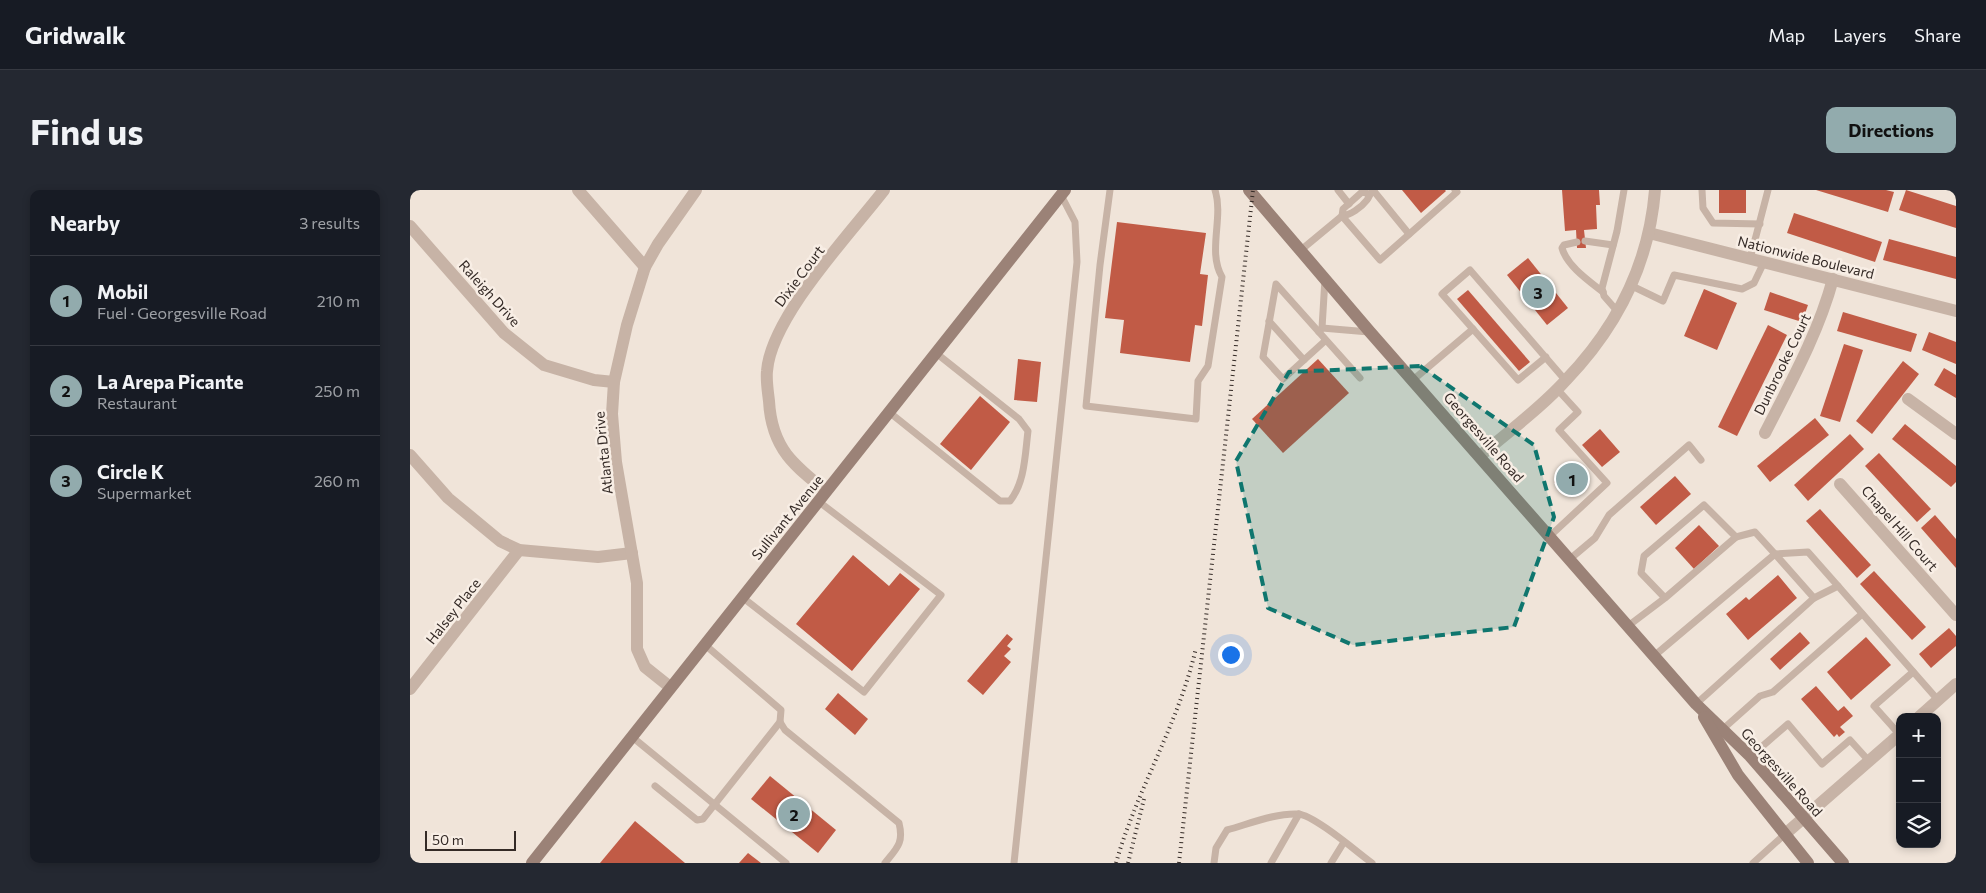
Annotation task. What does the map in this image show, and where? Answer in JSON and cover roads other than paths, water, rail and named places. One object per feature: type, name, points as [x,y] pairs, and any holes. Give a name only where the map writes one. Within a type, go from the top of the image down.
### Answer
[{"type":"main road","name":"Georgesville Road","points":[[1250,190],[1370,332],[1696,704],[1750,757],[1843,863]]},
{"type":"main road","name":"Sullivant Avenue","points":[[532,863],[1063,192]]},
{"type":"main road","name":"Georgesville Road","points":[[1696,704],[1738,775],[1808,863]]},
{"type":"street","points":[[578,190],[645,267]]},
{"type":"street","name":"Atlanta Drive","points":[[670,687],[644,667],[637,649],[637,584],[616,462],[612,414],[614,382],[627,325],[645,267],[658,244],[696,190]]},
{"type":"street","name":"Dixie Court","points":[[822,496],[786,453],[775,434],[770,412],[766,370],[776,338],[792,306],[884,190]]},
{"type":"street","points":[[1480,456],[1562,385],[1589,355],[1618,312],[1632,286],[1649,233],[1656,190]]},
{"type":"street","name":"Raleigh Drive","points":[[410,226],[504,334],[544,366],[594,380],[614,382]]},
{"type":"street","name":"Nationwide Boulevard","points":[[1649,233],[1956,311]]},
{"type":"street","name":"Dunbrooke Court","points":[[1765,432],[1824,314],[1833,279]]},
{"type":"street","points":[[1908,399],[1956,434]]},
{"type":"street","points":[[410,454],[448,498],[500,541],[519,550],[598,557],[632,553]]},
{"type":"street","name":"Chapel Hill Court","points":[[1840,484],[1956,614]]},
{"type":"street","name":"Halsey Place","points":[[411,686],[519,550]]},
{"type":"street","points":[[1923,713],[1956,684]]},
{"type":"street","points":[[1784,835],[1896,737]]},
{"type":"lane","points":[[1110,190],[1100,265],[1086,406],[1196,419],[1198,381],[1208,366],[1222,277],[1215,265],[1218,204],[1215,190]]},
{"type":"lane","points":[[1338,190],[1349,204]]},
{"type":"lane","points":[[1342,216],[1380,260],[1457,192],[1455,190]]},
{"type":"lane","points":[[1603,292],[1603,278],[1613,245],[1624,190]]},
{"type":"lane","points":[[1702,190],[1703,208],[1713,223],[1760,224]]},
{"type":"lane","points":[[1750,259],[1768,190]]},
{"type":"lane","points":[[1301,250],[1342,216],[1349,215],[1367,200],[1372,191]]},
{"type":"lane","points":[[1342,216],[1344,209],[1362,192],[1372,191]]},
{"type":"lane","points":[[1372,191],[1409,234]]},
{"type":"lane","points":[[1014,863],[1077,262],[1075,222],[1063,192]]},
{"type":"lane","points":[[1585,241],[1613,245]]},
{"type":"lane","points":[[1577,242],[1564,245],[1562,248],[1564,254],[1581,274],[1603,292],[1618,312]]},
{"type":"lane","points":[[1632,286],[1663,301],[1674,275],[1742,289],[1754,283],[1764,262]]},
{"type":"lane","points":[[1546,357],[1518,380],[1442,294],[1470,270],[1546,357],[1578,412],[1559,430],[1607,483],[1550,536]]},
{"type":"lane","points":[[1320,330],[1325,279]]},
{"type":"lane","points":[[1326,340],[1283,379],[1276,372],[1263,357],[1276,284],[1320,330],[1326,340],[1360,378]]},
{"type":"lane","points":[[1269,321],[1304,360]]},
{"type":"lane","points":[[1413,380],[1473,329]]},
{"type":"lane","points":[[1320,330],[1370,332]]},
{"type":"lane","points":[[889,412],[1000,501],[1010,501],[1017,492],[1024,464],[1028,431],[1019,419],[936,353]]},
{"type":"lane","points":[[1570,559],[1595,538],[1609,514],[1689,445],[1701,460]]},
{"type":"lane","points":[[742,597],[864,692],[941,595],[822,496]]},
{"type":"lane","points":[[1665,598],[1641,572],[1644,556],[1704,505],[1736,537]]},
{"type":"lane","points":[[1628,626],[1665,598],[1736,537],[1755,532],[1814,598]]},
{"type":"lane","points":[[1654,656],[1775,554],[1808,552],[1938,700]]},
{"type":"lane","points":[[1696,704],[1814,598],[1838,586]]},
{"type":"lane","points":[[1723,729],[1760,696],[1773,692],[1862,614]]},
{"type":"lane","points":[[655,786],[698,820],[703,819],[780,722],[781,710],[704,644]]},
{"type":"lane","points":[[1896,731],[1874,706],[1913,672]]},
{"type":"lane","points":[[780,722],[785,730],[899,823],[902,837],[898,846],[885,863]]},
{"type":"lane","points":[[1750,757],[1788,724],[1822,764],[1850,740],[1869,761]]},
{"type":"lane","points":[[631,736],[786,863]]},
{"type":"lane","points":[[1271,863],[1300,814]]},
{"type":"lane","points":[[1214,863],[1216,848],[1227,830],[1266,819],[1300,814],[1316,822],[1372,863]]},
{"type":"lane","points":[[1753,863],[1784,835]]},
{"type":"lane","points":[[1331,863],[1344,842]]},
{"type":"railway","points":[[1179,863],[1253,190]]},
{"type":"railway","points":[[1116,863],[1135,809],[1179,703],[1189,676],[1196,648]]},
{"type":"railway","points":[[1128,863],[1145,795]]},
{"type":"place","name":"Circle K","points":[[1538,292]]},
{"type":"place","name":"Mobil","points":[[1572,479]]},
{"type":"place","name":"La Arepa Picante","points":[[794,814]]}]
